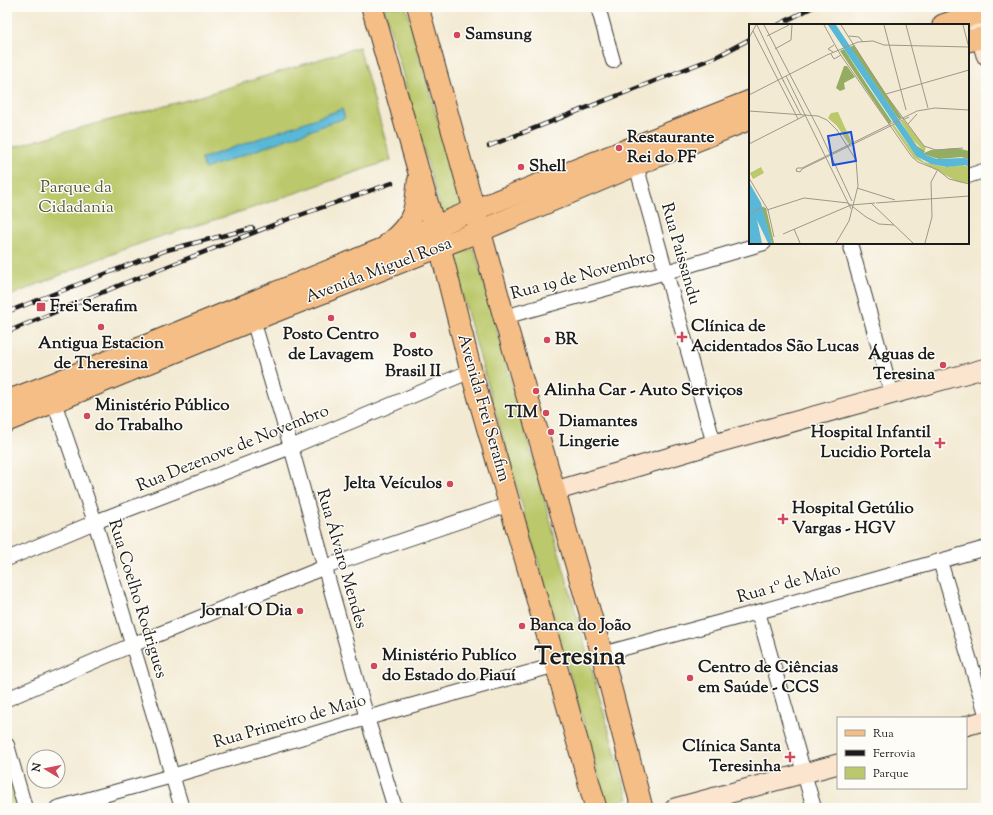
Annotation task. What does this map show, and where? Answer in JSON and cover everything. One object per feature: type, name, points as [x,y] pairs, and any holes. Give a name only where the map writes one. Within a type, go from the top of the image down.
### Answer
[{"type":"main road","name":"Avenida Frei Serafim","points":[[372,7],[440,247],[471,371],[596,808]]},
{"type":"main road","points":[[418,7],[504,317],[602,654],[642,808]]},
{"type":"main road","points":[[946,24],[977,12]]},
{"type":"main road","name":"Avenida Miguel Rosa","points":[[7,401],[57,382],[474,210],[749,101]]},
{"type":"main road","name":"Avenida Miguel Rosa","points":[[7,421],[253,320],[480,231],[749,119]]},
{"type":"main road","points":[[382,249],[397,237],[410,220],[413,213],[419,175]]},
{"type":"street","points":[[598,7],[613,61]]},
{"type":"street","points":[[977,12],[980,43]]},
{"type":"street","name":"Rua Paissandu","points":[[636,165],[714,444]]},
{"type":"street","points":[[969,176],[986,170]]},
{"type":"street","name":"Rua 19 de Novembro","points":[[504,317],[761,244]]},
{"type":"street","points":[[850,244],[892,395]]},
{"type":"street","name":"Rua Álvaro Mendes","points":[[253,320],[291,447],[367,718],[395,808]]},
{"type":"street","points":[[555,491],[714,444],[986,368]]},
{"type":"street","name":"Rua Dezenove de Novembro","points":[[7,559],[95,522],[291,447],[471,371]]},
{"type":"street","name":"Rua Coelho Rodrigues","points":[[54,402],[95,522],[182,808]]},
{"type":"street","points":[[7,699],[132,645],[325,567],[510,504]]},
{"type":"street","name":"Rua 1º de Maio","points":[[602,654],[986,548]]},
{"type":"street","points":[[940,561],[986,714]]},
{"type":"street","points":[[758,612],[814,808]]},
{"type":"street","name":"Rua Primeiro de Maio","points":[[57,808],[556,665]]},
{"type":"street","points":[[967,726],[986,720]]},
{"type":"street","points":[[7,745],[25,808]]},
{"type":"street","points":[[675,808],[837,764]]},
{"type":"green space","points":[[384,7],[406,7],[463,211],[443,219]]},
{"type":"green space","name":"Parque da Cidadania","points":[[359,47],[391,160],[249,209],[150,240],[99,259],[7,297],[7,149],[87,126],[195,98]]},
{"type":"green space","points":[[474,248],[628,799],[607,805],[451,255]]},
{"type":"green space","points":[[7,754],[23,808],[7,808]]},
{"type":"water","points":[[342,109],[345,118],[205,169],[201,159]]},
{"type":"railway","points":[[780,24],[813,7]]},
{"type":"railway","points":[[489,146],[716,57],[749,40]]},
{"type":"railway","points":[[7,332],[125,283],[286,220],[392,183]]},
{"type":"railway","points":[[7,312],[167,250],[253,228]]},
{"type":"place","name":"Samsung","points":[[457,35]]},
{"type":"place","name":"Restaurante Rei do PF","points":[[619,148]]},
{"type":"place","name":"Shell","points":[[521,167]]},
{"type":"place","name":"Frei Serafim","points":[[41,307]]},
{"type":"place","name":"Posto Centro de Lavagem","points":[[331,318]]},
{"type":"place","name":"Antigua Estacion de Theresina","points":[[101,327]]},
{"type":"place","name":"Posto Brasil II","points":[[413,335]]},
{"type":"place","name":"Clínica de Acidentados São Lucas","points":[[682,337]]},
{"type":"place","name":"BR","points":[[547,340]]},
{"type":"place","name":"Águas de Teresina","points":[[943,365]]},
{"type":"place","name":"Alinha Car - Auto Serviços","points":[[536,391]]},
{"type":"place","name":"TIM","points":[[546,413]]},
{"type":"place","name":"Ministério Público do Trabalho","points":[[87,416]]},
{"type":"place","name":"Diamantes Lingerie","points":[[551,432]]},
{"type":"place","name":"Hospital Infantil Lucidio Portela","points":[[940,443]]},
{"type":"place","name":"Jelta Veículos","points":[[450,484]]},
{"type":"place","name":"Hospital Getúlio Vargas - HGV","points":[[783,519]]},
{"type":"place","name":"Jornal O Dia","points":[[300,611]]},
{"type":"place","name":"Banca do João","points":[[522,626]]},
{"type":"place","name":"Ministério Publíco do Estado do Piauí","points":[[374,666]]},
{"type":"place","name":"Centro de Ciências em Saúde - CCS","points":[[690,678]]},
{"type":"place","name":"Clínica Santa Teresinha","points":[[790,757]]},
{"type":"district","name":"Teresina","points":[[580,658]]}]
